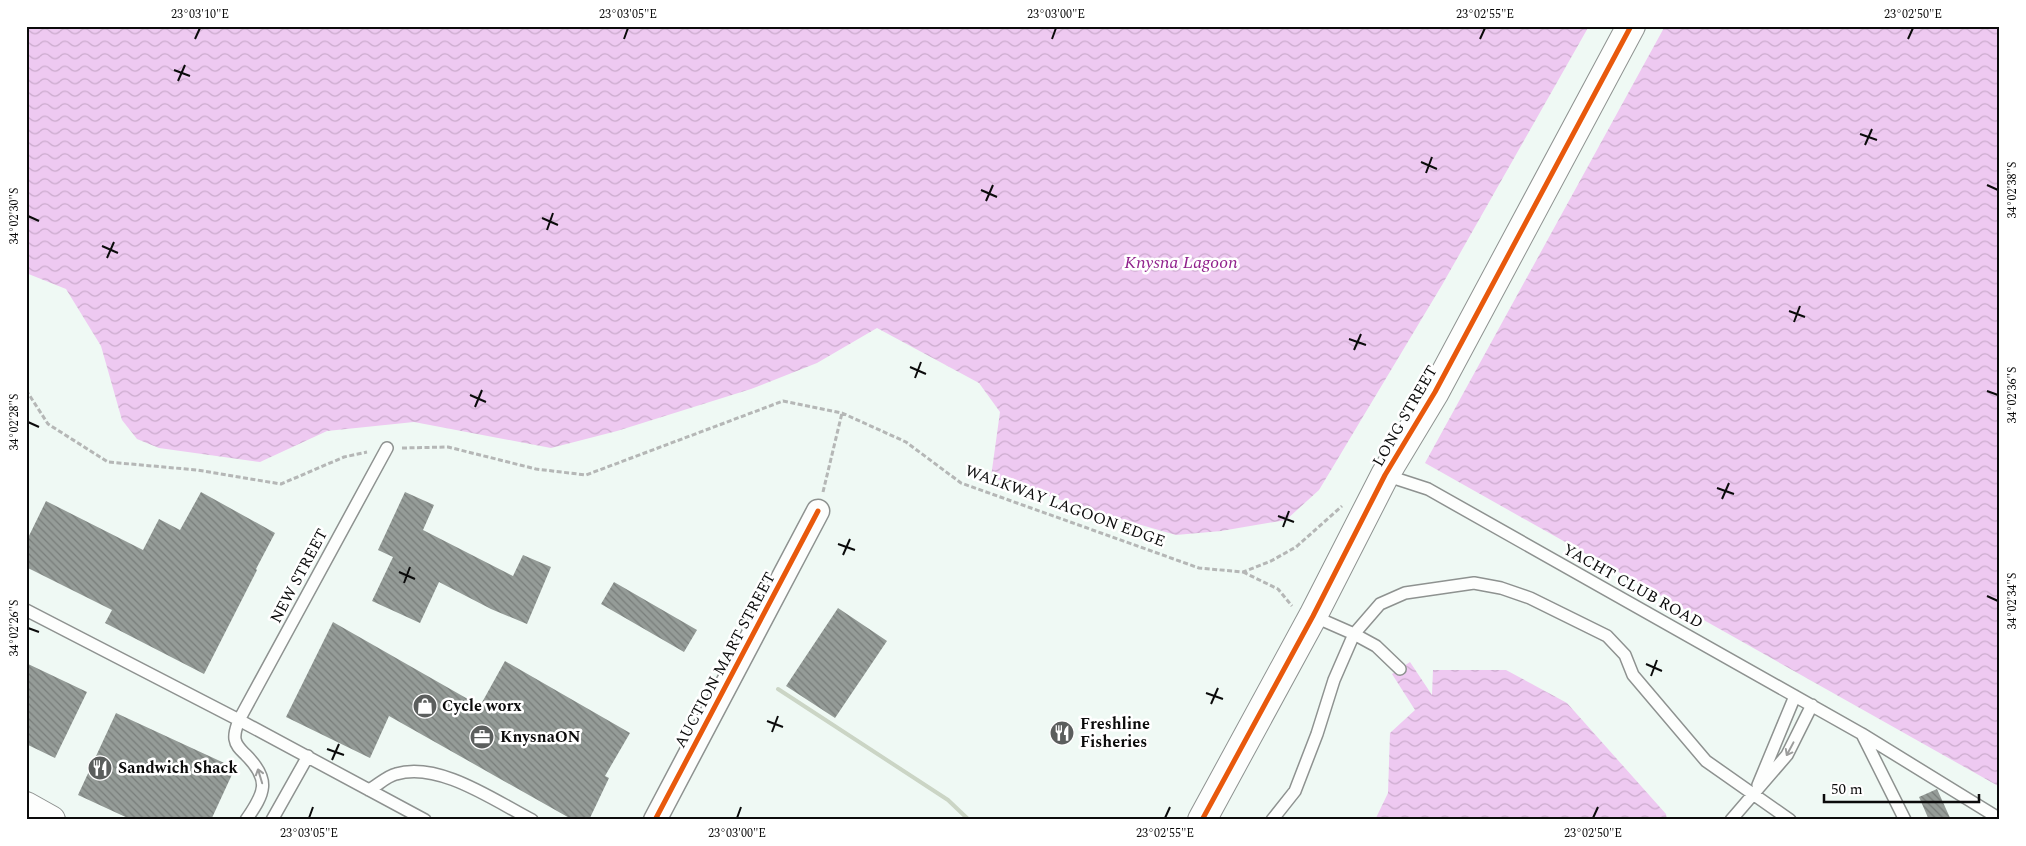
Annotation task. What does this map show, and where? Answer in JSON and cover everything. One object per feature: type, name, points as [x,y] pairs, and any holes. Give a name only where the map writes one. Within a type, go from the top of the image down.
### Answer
[{"type":"street","name":"LONG STREET","points":[[1202,820],[1305,614],[1435,392],[1631,27]]},
{"type":"street","name":"AUCTION MART STREET","points":[[655,820],[818,511]]},
{"type":"street","points":[[26,806],[51,820]]},
{"type":"lane","name":"NEW STREET","points":[[239,720],[387,448]]},
{"type":"lane","name":"YACHT CLUB ROAD","points":[[1385,475],[1428,489],[1812,705],[2000,819]]},
{"type":"lane","points":[[1272,820],[1296,791],[1334,680],[1354,634],[1380,604],[1405,593],[1474,583],[1501,588],[1530,598],[1607,636],[1625,655],[1633,675],[1706,760],[1790,820]]},
{"type":"lane","points":[[26,610],[308,756],[425,820]]},
{"type":"lane","points":[[1305,614],[1354,634],[1376,646],[1400,669]]},
{"type":"lane","points":[[1754,794],[1795,696]]},
{"type":"lane","points":[[1732,818],[1787,755],[1812,705]]},
{"type":"lane","points":[[239,720],[235,740],[238,747],[262,774],[263,783],[257,805],[246,820]]},
{"type":"lane","points":[[1862,734],[1905,820]]},
{"type":"lane","points":[[272,820],[308,756]]},
{"type":"lane","points":[[370,790],[393,774],[414,770],[432,773],[459,782],[532,820]]},
{"type":"path","points":[[818,511],[842,413]]},
{"type":"path","points":[[1243,572],[1278,589],[1305,614]]},
{"type":"water","name":"Knysna Lagoon","points":[[26,26],[1589,26],[1442,285],[1319,490],[1286,520],[1221,531],[1176,535],[1110,516],[991,477],[1000,412],[979,383],[877,328],[817,363],[751,389],[617,431],[551,448],[414,422],[327,431],[260,462],[159,448],[137,439],[122,420],[101,346],[66,289],[26,273]]},
{"type":"water","points":[[1665,26],[2000,26],[2000,787],[1425,463]]},
{"type":"water","points":[[1410,662],[1432,695],[1433,670],[1506,670],[1567,703],[1666,814],[1667,820],[1375,820],[1388,793],[1390,733],[1415,710],[1392,674]]},
{"type":"building","points":[[201,492],[275,533],[204,674],[105,623],[112,610],[26,567],[26,542],[46,501],[143,550],[159,519],[180,530]]},
{"type":"building","points":[[405,492],[434,505],[423,530],[513,576],[523,555],[551,567],[527,624],[491,609],[439,582],[420,623],[372,601],[393,557],[378,550]]},
{"type":"building","points":[[614,582],[697,630],[684,652],[601,604]]},
{"type":"building","points":[[838,608],[887,641],[835,718],[786,686]]},
{"type":"building","name":"KnysnaON","points":[[333,622],[480,706],[505,661],[630,733],[605,776],[609,778],[589,820],[573,820],[389,716],[370,758],[286,717]]},
{"type":"building","points":[[26,663],[87,692],[55,758],[26,744]]},
{"type":"building","points":[[116,713],[235,768],[211,820],[132,820],[78,795]]},
{"type":"building","points":[[1937,789],[1951,820],[1929,820],[1919,797]]},
{"type":"railway","points":[[778,689],[948,800],[969,820]]},
{"type":"cycle path","points":[[1202,820],[1313,616],[1385,475],[1435,392],[1631,26]]},
{"type":"cycle path","points":[[655,820],[818,511]]},
{"type":"place","name":"Cycle worx","points":[[425,706]]},
{"type":"place","name":"Freshline Fisheries","points":[[1062,733]]},
{"type":"place","name":"KnysnaON","points":[[482,737]]},
{"type":"place","name":"Sandwich Shack","points":[[100,768]]}]
